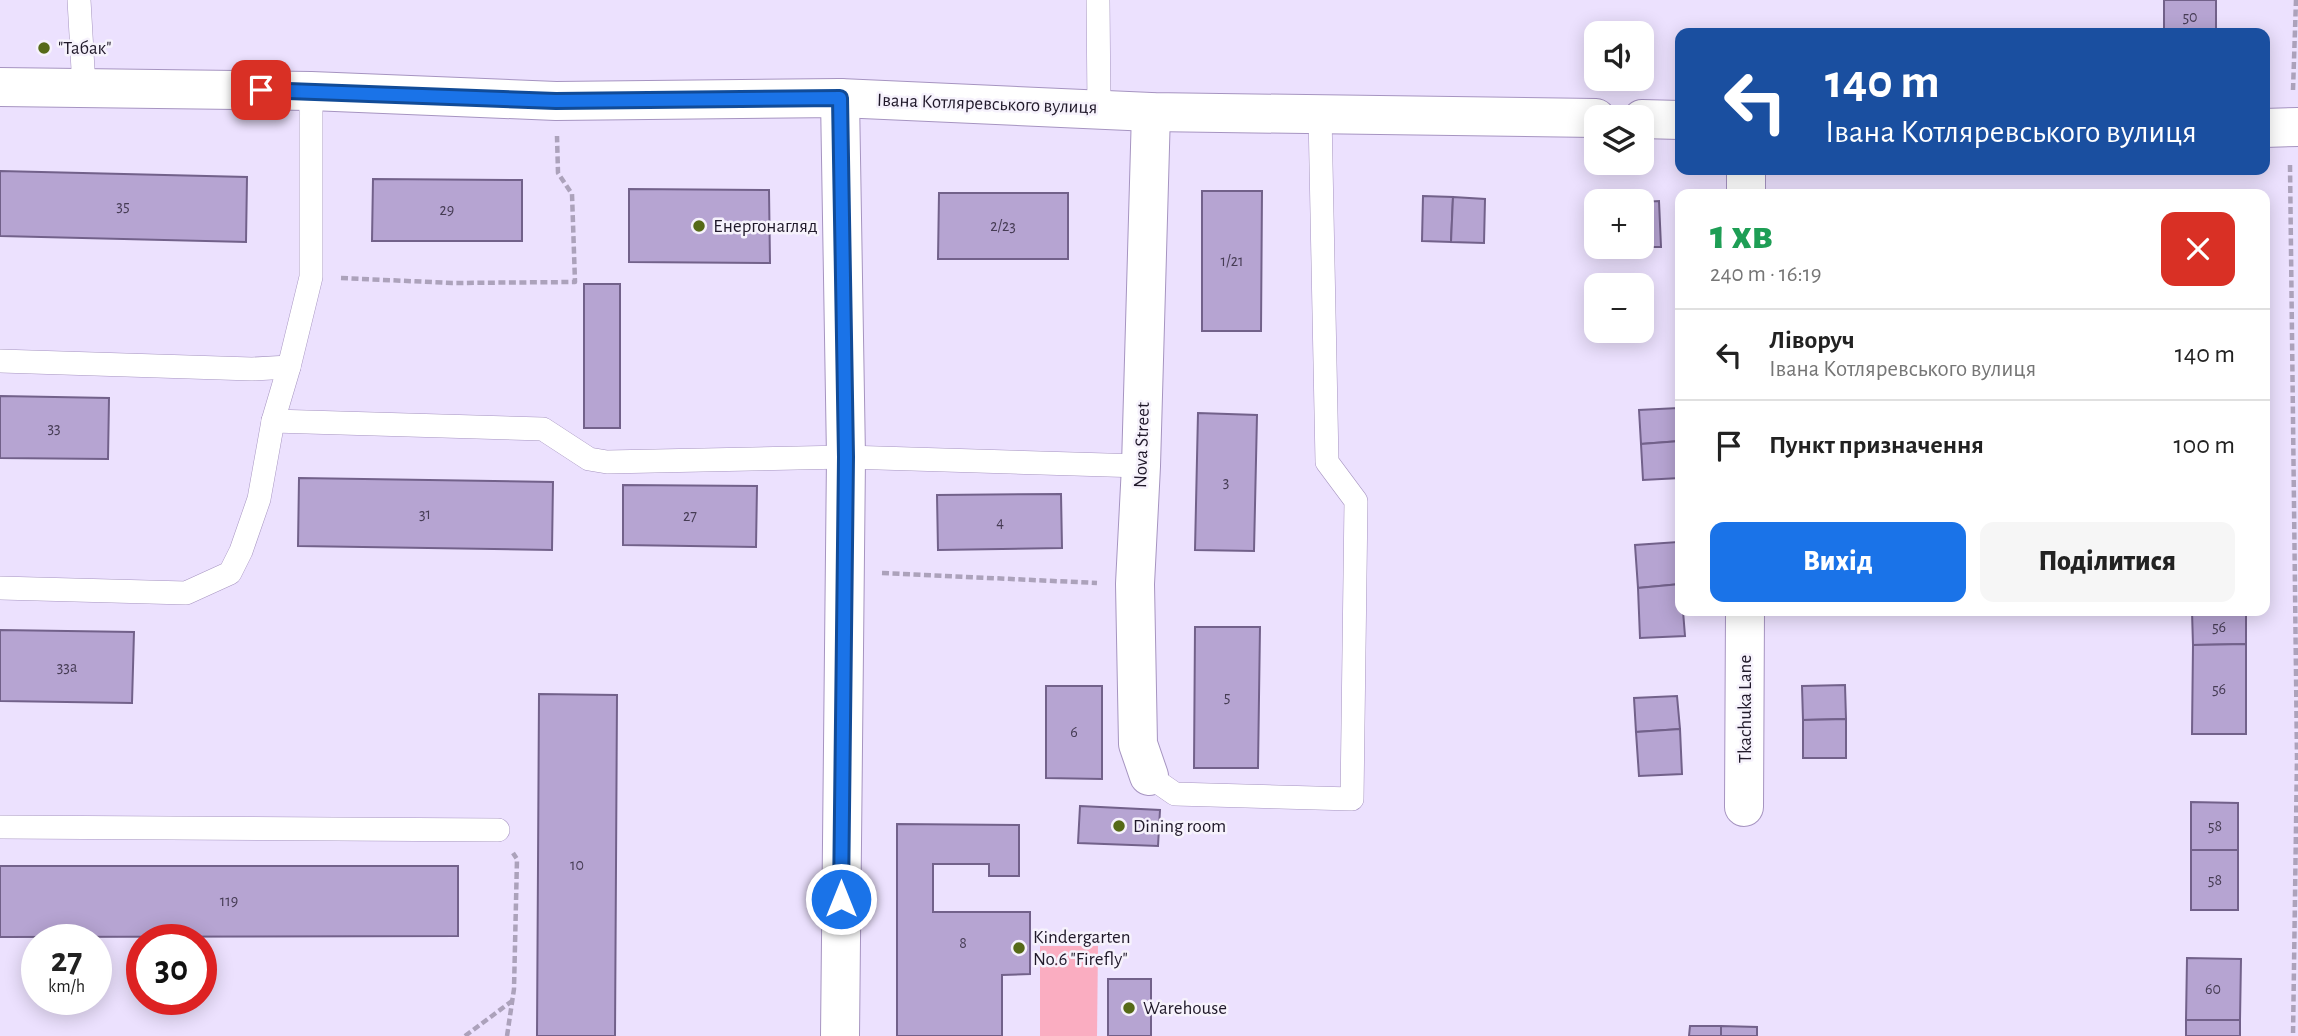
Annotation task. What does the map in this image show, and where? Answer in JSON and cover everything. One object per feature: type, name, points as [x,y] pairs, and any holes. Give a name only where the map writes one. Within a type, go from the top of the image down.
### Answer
[{"type":"street","name":"Івана Котляревського вулиця","points":[[0,87],[311,92],[556,101],[840,98],[1151,112],[1584,118]]},
{"type":"street","points":[[840,98],[846,457],[840,1036]]},
{"type":"street","name":"Nova Street","points":[[1149,776],[1138,744],[1136,584],[1151,112]]},
{"type":"street","points":[[1654,119],[1675,120]]},
{"type":"street","name":"Tkachuka Lane","points":[[1744,807],[1745,616]]},
{"type":"lane","points":[[79,0],[84,87]]},
{"type":"lane","points":[[1098,0],[1099,108]]},
{"type":"lane","points":[[0,588],[186,593],[230,573],[241,551],[259,499],[273,421],[311,277],[311,92]]},
{"type":"lane","points":[[1149,776],[1175,794],[1352,799],[1356,501],[1327,462],[1320,114]]},
{"type":"lane","points":[[0,361],[252,369],[289,367]]},
{"type":"lane","points":[[273,421],[543,429],[589,458],[607,462],[846,457],[1141,466]]},
{"type":"lane","points":[[0,827],[498,830]]},
{"type":"path","points":[[2293,1036],[2297,758],[2284,128],[2295,71],[2296,0]]},
{"type":"path","points":[[311,277],[452,283],[575,282],[572,194],[558,173],[556,101]]},
{"type":"path","points":[[843,571],[1136,584]]},
{"type":"path","points":[[498,830],[517,859],[513,1000],[507,1036]]},
{"type":"path","points":[[465,1036],[513,1000]]},
{"type":"shaded area","points":[[1040,946],[1098,946],[1097,1036],[1040,1036]]},
{"type":"building","points":[[2164,0],[2216,0],[2216,28],[2164,28]]},
{"type":"building","points":[[0,171],[247,177],[246,242],[0,236]]},
{"type":"building","points":[[373,179],[522,180],[522,241],[372,241]]},
{"type":"building","name":"Енергонагляд","points":[[629,189],[769,190],[770,263],[629,262]]},
{"type":"building","points":[[1202,191],[1262,191],[1261,331],[1202,331]]},
{"type":"building","points":[[939,193],[1068,193],[1068,259],[938,259]]},
{"type":"building","points":[[1423,196],[1453,197],[1451,242],[1422,241]]},
{"type":"building","points":[[1453,197],[1485,199],[1484,243],[1451,242]]},
{"type":"building","points":[[1654,201],[1659,201],[1661,247],[1654,247]]},
{"type":"building","points":[[584,284],[620,284],[620,428],[584,428]]},
{"type":"building","points":[[0,396],[109,398],[108,459],[0,458]]},
{"type":"building","points":[[1675,408],[1675,441],[1641,444],[1639,410]]},
{"type":"building","points":[[1198,413],[1257,415],[1254,551],[1195,550]]},
{"type":"building","points":[[1675,441],[1675,478],[1643,480],[1641,444]]},
{"type":"building","points":[[299,478],[553,482],[552,550],[298,546]]},
{"type":"building","points":[[623,485],[757,486],[756,547],[623,545]]},
{"type":"building","points":[[1061,494],[1062,548],[938,550],[937,495]]},
{"type":"building","points":[[1675,542],[1675,584],[1638,588],[1635,545]]},
{"type":"building","points":[[1675,584],[1675,616],[1683,616],[1685,636],[1640,638],[1638,588]]},
{"type":"building","points":[[2192,616],[2246,616],[2246,644],[2193,645]]},
{"type":"building","points":[[1195,627],[1260,627],[1258,768],[1194,768]]},
{"type":"building","points":[[0,630],[134,632],[132,703],[0,701]]},
{"type":"building","points":[[2246,644],[2246,734],[2192,734],[2193,645]]},
{"type":"building","points":[[1845,685],[1846,719],[1803,720],[1802,686]]},
{"type":"building","points":[[1046,686],[1102,686],[1102,779],[1046,778]]},
{"type":"building","points":[[539,694],[617,695],[615,1036],[537,1036]]},
{"type":"building","points":[[1677,696],[1680,729],[1636,732],[1634,698]]},
{"type":"building","points":[[1846,719],[1846,758],[1803,758],[1803,720]]},
{"type":"building","points":[[1680,729],[1682,774],[1639,776],[1636,732]]},
{"type":"building","points":[[2191,802],[2238,803],[2238,850],[2191,850]]},
{"type":"building","name":"Dining room","points":[[1080,806],[1160,810],[1158,846],[1078,843]]},
{"type":"building","points":[[897,824],[1019,825],[1019,876],[989,876],[989,864],[933,864],[933,912],[1030,912],[1030,974],[1002,975],[1002,1036],[897,1036]]},
{"type":"building","points":[[2191,850],[2238,850],[2238,910],[2191,910]]},
{"type":"building","points":[[0,866],[458,866],[458,936],[217,937],[217,924],[126,924],[126,937],[112,937],[112,924],[21,924],[21,937],[0,937]]},
{"type":"building","points":[[2187,958],[2241,959],[2240,1020],[2186,1020]]},
{"type":"building","name":"Warehouse","points":[[1108,979],[1151,979],[1151,1036],[1108,1036]]},
{"type":"building","points":[[2186,1020],[2240,1020],[2240,1036],[2186,1036]]},
{"type":"building","points":[[1690,1026],[1721,1026],[1721,1036],[1689,1036]]},
{"type":"building","points":[[1721,1026],[1757,1027],[1757,1036],[1721,1036]]},
{"type":"place","name":"\"Табак\"","points":[[44,48]]},
{"type":"place","name":"Енергонагляд","points":[[699,226]]},
{"type":"place","name":"Dining room","points":[[1119,826]]},
{"type":"place","name":"Kindergarten No.6 \"Firefly\"","points":[[1019,948]]},
{"type":"place","name":"Warehouse","points":[[1129,1008]]},
{"type":"route","points":[[261,90],[556,101],[840,98],[846,457],[841,899]]}]
